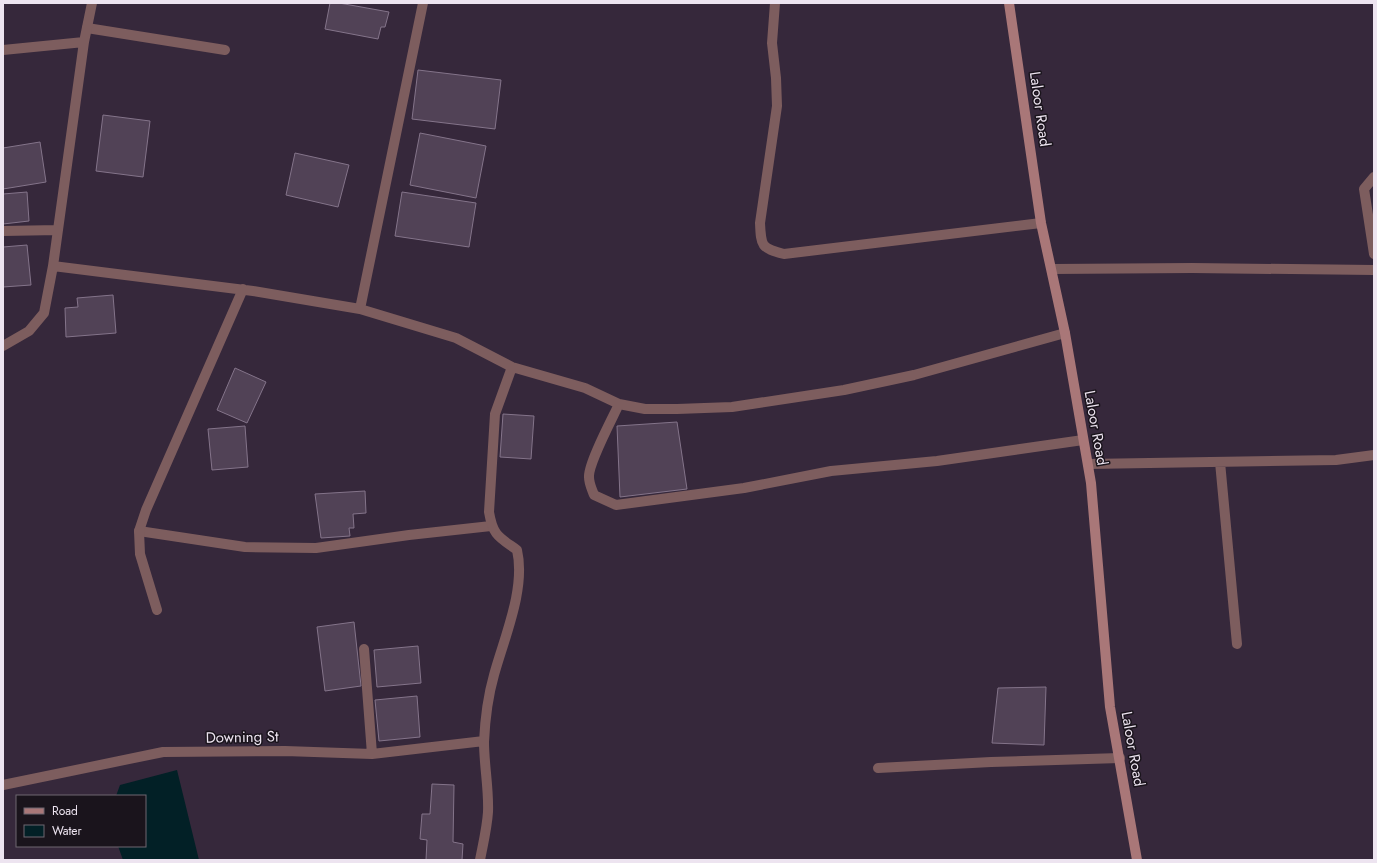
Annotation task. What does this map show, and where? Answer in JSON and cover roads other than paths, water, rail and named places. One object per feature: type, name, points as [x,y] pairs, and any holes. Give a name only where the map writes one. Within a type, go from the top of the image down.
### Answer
[{"type":"street","points":[[3,346],[29,331],[44,313],[53,266],[84,42],[92,3]]},
{"type":"street","points":[[360,309],[423,3]]},
{"type":"street","points":[[775,3],[772,43],[776,78],[777,106],[760,223],[760,240],[768,249],[784,254],[1042,223]]},
{"type":"street","name":"Laloor Road","points":[[1009,3],[1042,223],[1065,333],[1091,483],[1110,707],[1137,860]]},
{"type":"street","points":[[87,28],[225,50]]},
{"type":"street","points":[[3,50],[84,42]]},
{"type":"street","points":[[1374,177],[1364,189],[1374,254]]},
{"type":"street","points":[[3,231],[58,230]]},
{"type":"street","points":[[53,266],[243,289],[360,309],[456,338],[512,367],[585,388],[619,404],[645,409],[677,410],[732,407],[844,390],[914,375],[1065,333]]},
{"type":"street","points":[[1052,269],[1200,268],[1374,270]]},
{"type":"street","points":[[157,610],[140,554],[139,531],[146,510],[243,289]]},
{"type":"street","points":[[480,860],[488,812],[484,741],[488,706],[493,676],[512,616],[519,573],[517,550],[497,536],[491,526],[489,512],[495,414],[512,367]]},
{"type":"street","points":[[619,404],[593,460],[589,475],[590,486],[594,495],[616,505],[744,488],[831,471],[937,461],[1083,440]]},
{"type":"street","points":[[1088,464],[1336,460],[1374,455]]},
{"type":"street","points":[[1220,462],[1237,644]]},
{"type":"street","points":[[139,531],[245,547],[316,548],[409,535],[491,526]]},
{"type":"street","points":[[364,649],[372,754]]},
{"type":"street","name":"Downing St","points":[[3,785],[163,752],[285,751],[372,754],[484,741]]},
{"type":"street","points":[[878,768],[991,762],[1120,758]]},
{"type":"water","points":[[177,770],[199,860],[123,860],[118,847],[146,847],[146,795],[116,795],[120,785]]}]
